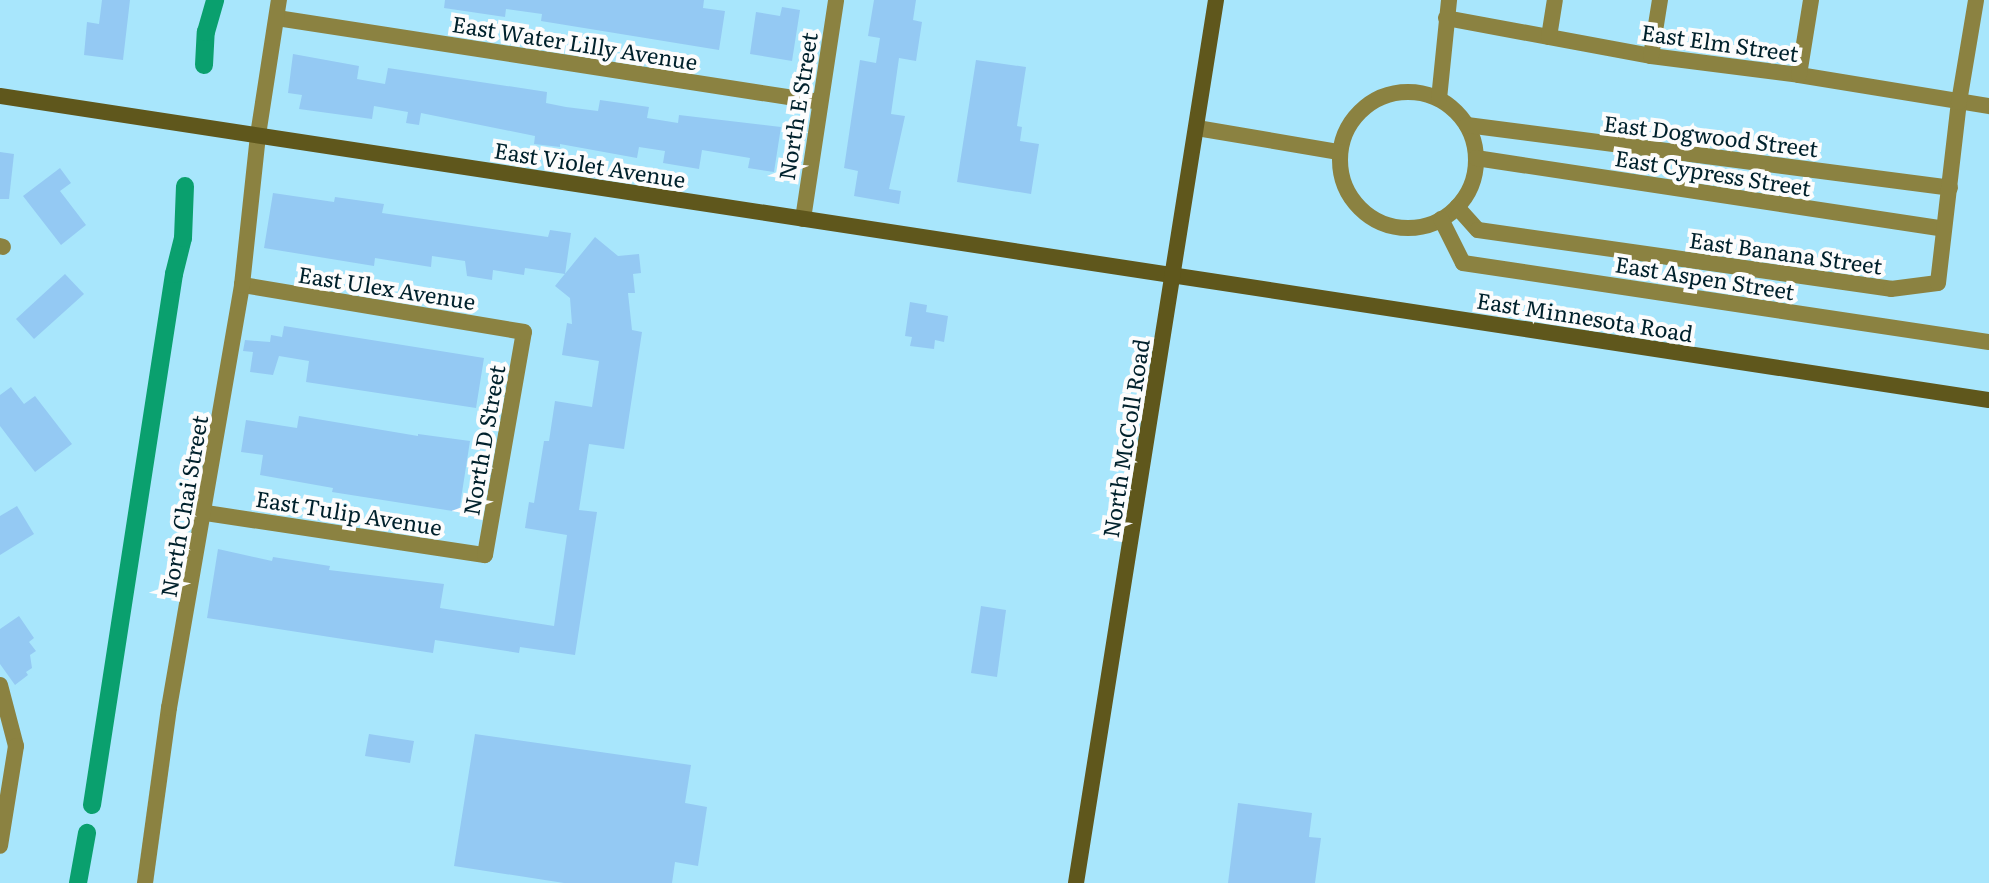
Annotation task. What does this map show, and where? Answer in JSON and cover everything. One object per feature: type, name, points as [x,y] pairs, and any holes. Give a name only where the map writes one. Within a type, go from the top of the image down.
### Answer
[{"type":"street","name":"North Chai Street","points":[[145,883],[169,708],[206,513],[242,285],[258,135],[279,0]]},
{"type":"street","name":"North E Street","points":[[803,219],[836,0]]},
{"type":"street","name":"North McColl Road","points":[[1076,883],[1216,0]]},
{"type":"street","points":[[1439,99],[1449,0]]},
{"type":"street","points":[[1549,37],[1555,0]]},
{"type":"street","points":[[1651,56],[1660,0]]},
{"type":"street","points":[[1799,75],[1811,0]]},
{"type":"street","name":"East Banana Street","points":[[1457,207],[1478,230],[1891,289],[1938,283],[1959,102],[1976,0]]},
{"type":"street","name":"East Water Lilly Avenue","points":[[277,18],[820,102]]},
{"type":"street","name":"East Elm Street","points":[[1446,18],[1651,56],[1799,75],[1989,106]]},
{"type":"street","points":[[1396,92],[1419,92],[1439,99],[1467,125],[1476,158],[1474,176],[1457,207],[1441,219],[1421,227],[1400,227],[1379,222],[1361,210],[1348,193],[1340,173],[1339,152],[1345,131],[1358,113],[1376,99],[1396,92]]},
{"type":"street","name":"East Violet Avenue","points":[[0,96],[1174,275]]},
{"type":"street","name":"East Dogwood Street","points":[[1467,125],[1950,188]]},
{"type":"street","points":[[1197,128],[1339,152]]},
{"type":"street","name":"East Cypress Street","points":[[1476,158],[1944,229]]},
{"type":"street","name":"East Aspen Street","points":[[1441,219],[1463,263],[1989,342]]},
{"type":"street","name":"East Minnesota Road","points":[[1174,275],[1989,400]]},
{"type":"street","name":"East Ulex Avenue","points":[[242,285],[524,332]]},
{"type":"street","name":"North D Street","points":[[485,555],[524,332]]},
{"type":"street","name":"East Tulip Avenue","points":[[206,513],[485,555]]},
{"type":"street","points":[[0,685],[16,746],[2,810],[0,846]]},
{"type":"building","points":[[102,0],[130,0],[123,60],[84,55],[87,22],[99,24]]},
{"type":"building","points":[[445,0],[704,0],[703,8],[725,11],[719,50],[541,21],[542,14],[506,9],[505,17],[444,8]]},
{"type":"building","points":[[874,0],[916,0],[913,20],[922,22],[916,61],[899,58],[891,114],[905,116],[889,189],[901,191],[899,204],[854,196],[858,171],[844,168],[860,60],[876,63],[880,38],[868,36]]},
{"type":"building","points":[[782,7],[800,10],[792,61],[750,54],[756,12],[780,16]]},
{"type":"building","points":[[293,54],[359,66],[357,79],[385,84],[388,68],[547,92],[546,103],[566,107],[598,111],[600,100],[649,107],[647,118],[678,123],[679,115],[781,127],[774,172],[748,168],[750,158],[702,150],[699,169],[663,163],[665,151],[639,147],[637,158],[560,144],[560,147],[534,144],[535,136],[421,113],[419,125],[406,123],[408,112],[374,106],[372,119],[299,109],[302,95],[288,93]]},
{"type":"building","points":[[976,60],[1026,67],[1017,126],[1022,127],[1020,141],[1039,144],[1031,194],[957,182]]},
{"type":"building","points":[[0,152],[14,154],[9,199],[0,199]]},
{"type":"building","points":[[60,168],[71,183],[60,191],[86,225],[61,245],[23,196]]},
{"type":"building","points":[[273,193],[334,202],[335,197],[384,204],[382,213],[548,237],[550,230],[571,233],[565,274],[525,268],[524,275],[493,270],[492,280],[467,276],[465,261],[432,256],[431,267],[375,258],[374,266],[264,248]]},
{"type":"building","points":[[595,237],[618,256],[639,254],[641,273],[633,274],[635,293],[628,293],[632,330],[642,332],[624,449],[589,444],[579,510],[597,512],[575,655],[520,647],[519,653],[435,640],[433,653],[207,618],[218,549],[272,561],[273,557],[330,566],[329,570],[444,584],[440,608],[554,626],[567,535],[525,528],[529,502],[534,503],[544,441],[549,441],[555,401],[592,407],[599,361],[562,355],[567,323],[572,324],[570,298],[555,286]]},
{"type":"building","points":[[65,274],[84,294],[34,339],[16,319]]},
{"type":"building","points":[[910,302],[927,305],[926,312],[948,316],[944,342],[935,340],[934,349],[910,346],[912,337],[905,336]]},
{"type":"building","points":[[284,326],[484,358],[476,408],[306,382],[309,361],[279,356],[273,375],[250,372],[253,352],[243,351],[245,340],[270,342],[271,335],[282,337]]},
{"type":"building","points":[[11,387],[24,404],[35,396],[72,444],[35,472],[0,426],[0,395]]},
{"type":"building","points":[[299,416],[418,436],[470,441],[459,512],[332,492],[333,488],[260,475],[263,455],[241,452],[246,420],[297,428]]},
{"type":"building","points":[[17,506],[34,534],[0,555],[0,516]]},
{"type":"building","points":[[981,606],[1006,610],[997,677],[971,673]]},
{"type":"building","points":[[19,616],[34,638],[29,642],[36,651],[30,655],[32,668],[26,672],[28,675],[15,685],[0,664],[0,629]]},
{"type":"building","points":[[369,734],[414,741],[410,763],[365,756]]},
{"type":"building","points":[[475,734],[691,765],[685,803],[707,807],[698,866],[675,862],[672,883],[564,883],[454,866]]},
{"type":"building","points":[[1238,803],[1312,813],[1309,837],[1321,838],[1315,883],[1228,883]]},
{"type":"waterway","points":[[204,65],[206,32],[215,0]]},
{"type":"waterway","points":[[92,805],[174,274],[183,238],[185,186]]},
{"type":"waterway","points":[[78,883],[87,833]]}]
